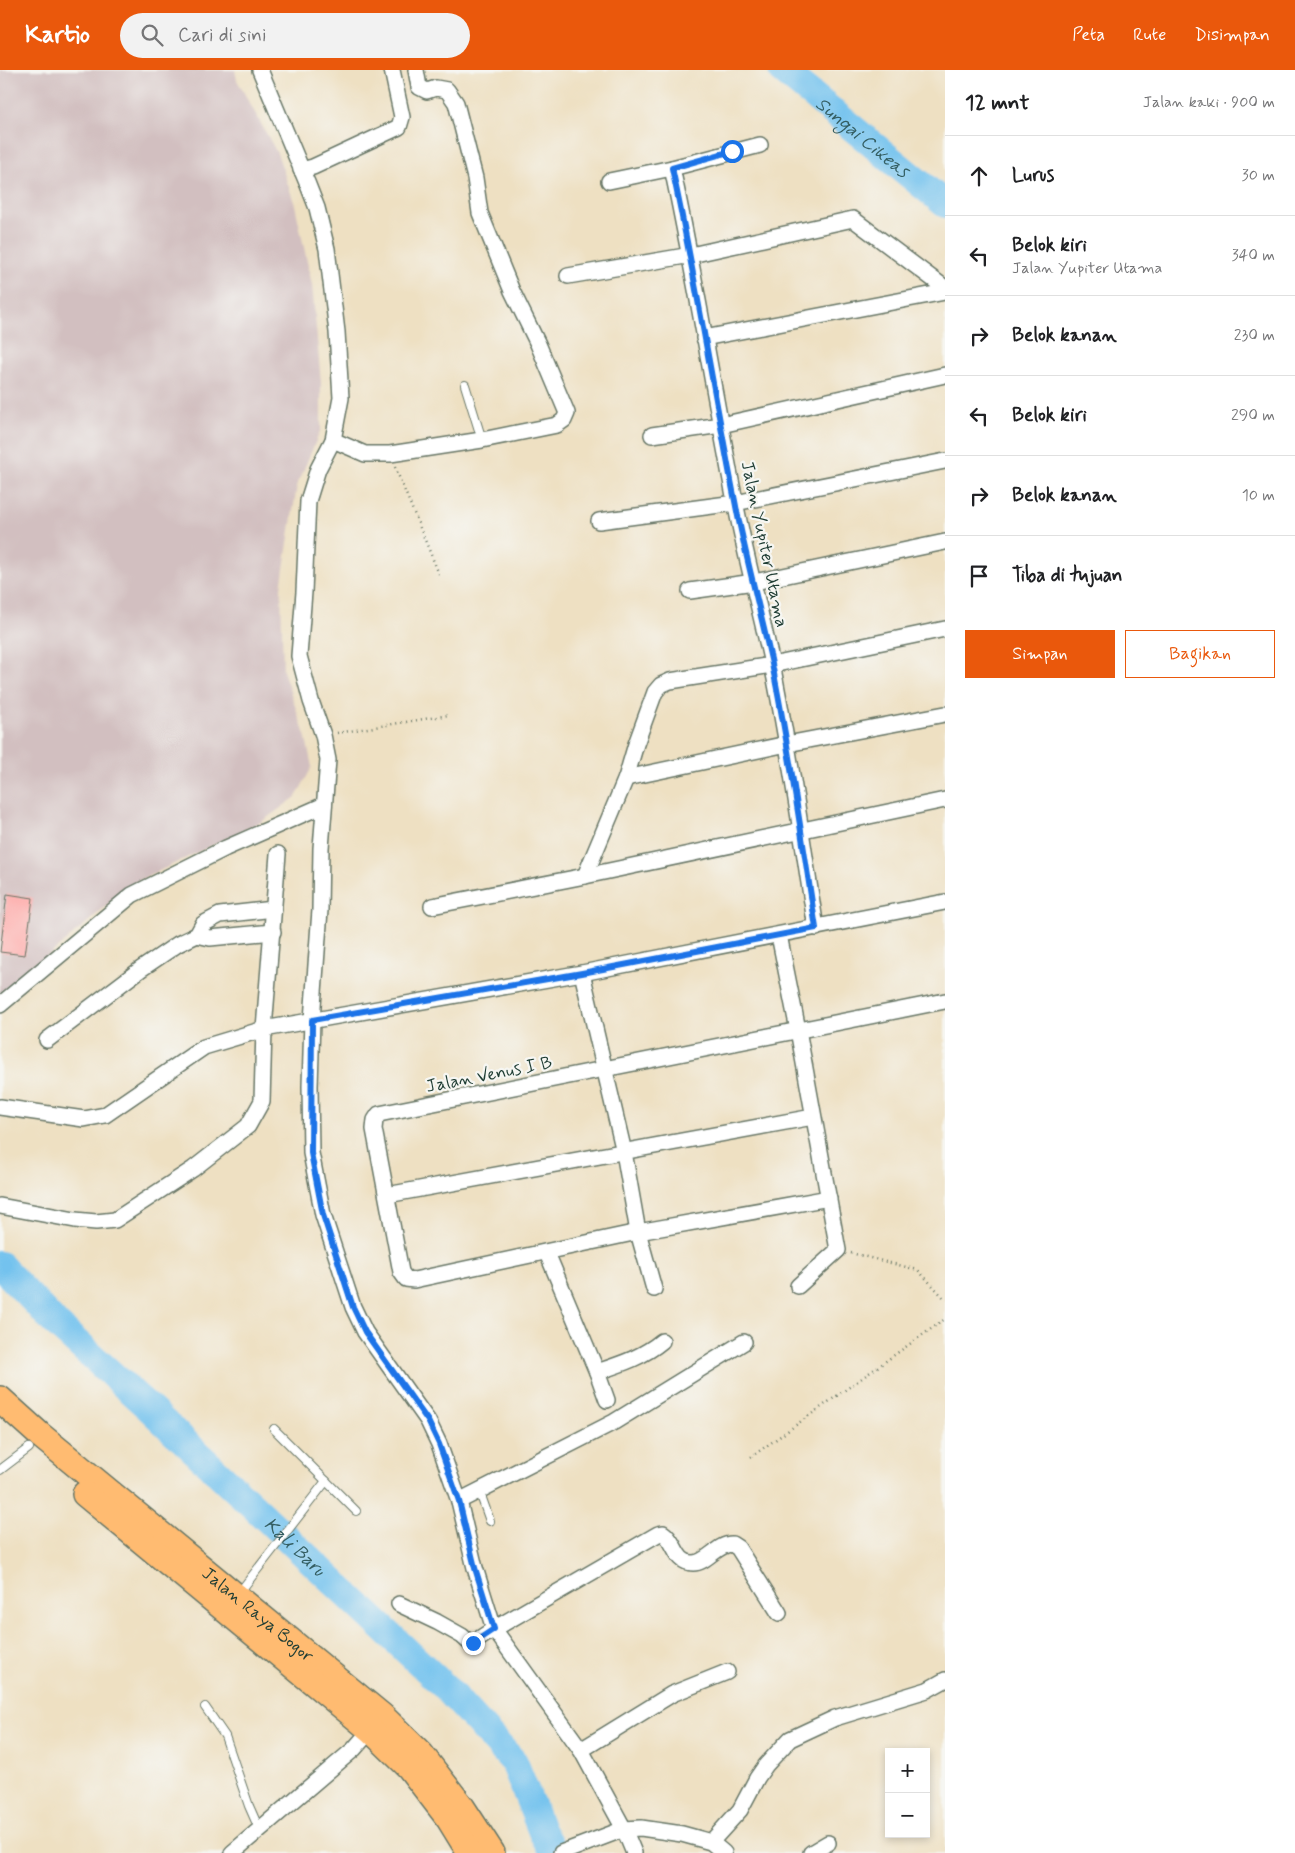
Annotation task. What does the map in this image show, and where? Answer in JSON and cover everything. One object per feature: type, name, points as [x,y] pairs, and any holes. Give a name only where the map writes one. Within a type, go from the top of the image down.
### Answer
[{"type":"highway","name":"Jalan Raya Bogor","points":[[0,1399],[232,1604],[376,1723],[421,1754],[462,1807],[492,1853]]},
{"type":"highway","name":"Jalan Raya Bogor","points":[[0,1422],[29,1448],[232,1604]]},
{"type":"highway","name":"Jalan Raya Bogor","points":[[376,1723],[449,1819],[470,1853]]},
{"type":"street","points":[[260,70],[317,208],[327,250],[337,332],[341,398],[333,440],[318,469],[308,501],[300,656],[311,701],[323,735],[328,760],[312,1020],[311,1153],[323,1215],[353,1307],[365,1332],[428,1421],[439,1444],[459,1501],[475,1568],[494,1629],[581,1750],[624,1829],[634,1853]]},
{"type":"street","points":[[301,170],[313,167],[399,127],[402,117],[392,70]]},
{"type":"street","points":[[333,440],[365,454],[390,454],[482,440],[557,425],[564,420],[567,413],[538,344],[512,292],[480,213],[474,178],[456,103],[451,94],[443,88],[428,91],[420,87],[416,70]]},
{"type":"street","points":[[609,181],[672,168],[760,145]]},
{"type":"street","name":"Jalan Yupiter Utama","points":[[672,168],[691,255],[704,338],[735,503],[772,665],[787,744],[816,928]]},
{"type":"street","points":[[568,276],[691,255],[853,219],[945,290]]},
{"type":"street","points":[[704,338],[945,290]]},
{"type":"street","points":[[652,435],[721,426],[945,375]]},
{"type":"street","points":[[599,521],[735,503],[945,461]]},
{"type":"street","points":[[690,591],[754,582],[945,542]]},
{"type":"street","points":[[584,876],[626,778],[655,692],[661,685],[670,680],[772,665],[945,629]]},
{"type":"street","points":[[626,778],[787,744],[945,714]]},
{"type":"street","points":[[432,906],[945,800]]},
{"type":"street","points":[[0,1006],[132,895],[226,848],[324,805]]},
{"type":"street","points":[[0,1206],[75,1220],[96,1222],[115,1220],[193,1168],[248,1126],[262,1102],[264,1029],[278,854]]},
{"type":"street","points":[[0,1107],[84,1119],[105,1115],[204,1047],[264,1029],[582,973],[945,902]]},
{"type":"street","points":[[46,1040],[141,969],[178,944],[197,935],[203,924],[220,915],[274,908]]},
{"type":"street","points":[[197,935],[210,938],[273,932]]},
{"type":"street","points":[[779,935],[838,1250],[798,1286]]},
{"type":"street","points":[[582,973],[624,1152],[638,1232],[654,1289]]},
{"type":"street","name":"Jalan Venus I B","points":[[388,1195],[374,1129],[379,1114],[945,1001]]},
{"type":"street","points":[[813,1117],[388,1195],[401,1272],[406,1279],[414,1280],[638,1232],[829,1198]]},
{"type":"street","points":[[547,1253],[607,1400]]},
{"type":"street","points":[[597,1372],[638,1358],[662,1341]]},
{"type":"street","points":[[459,1501],[620,1419],[744,1342]]},
{"type":"street","points":[[399,1604],[462,1636],[469,1644],[473,1643],[658,1534],[663,1533],[669,1536],[680,1558],[686,1562],[696,1563],[726,1544],[732,1544],[738,1548],[779,1613]]},
{"type":"street","points":[[581,1750],[672,1694],[727,1672]]},
{"type":"street","points":[[710,1842],[740,1810],[766,1765],[790,1739],[836,1718],[927,1690],[945,1680]]},
{"type":"street","points":[[232,1853],[354,1749],[376,1723]]},
{"type":"street","points":[[561,1853],[624,1829],[641,1828],[682,1834],[710,1842],[724,1853]]},
{"type":"street","points":[[811,1853],[828,1843]]},
{"type":"lane","points":[[466,385],[482,440]]},
{"type":"lane","points":[[274,1430],[356,1511]]},
{"type":"lane","points":[[0,1470],[29,1448]]},
{"type":"lane","points":[[232,1604],[326,1481]]},
{"type":"lane","points":[[479,1490],[490,1521]]},
{"type":"lane","points":[[205,1707],[225,1736],[249,1806],[260,1831]]},
{"type":"path","points":[[390,454],[439,574]]},
{"type":"path","points":[[323,735],[449,715]]},
{"type":"path","points":[[838,1250],[918,1270],[945,1299]]},
{"type":"path","points":[[751,1457],[945,1319]]},
{"type":"shaded area","points":[[0,70],[235,70],[237,80],[277,153],[295,205],[312,285],[321,382],[321,429],[297,485],[281,588],[283,671],[306,738],[312,767],[296,797],[261,822],[132,884],[0,997]]},
{"type":"building","points":[[7,894],[33,898],[25,955],[0,952]]},
{"type":"waterway","name":"Sungai Cikeas","points":[[782,70],[945,204]]},
{"type":"waterway","name":"Kali Baru","points":[[0,1265],[54,1322],[149,1408],[444,1686],[514,1762],[542,1832],[554,1853]]},
{"type":"route","points":[[473,1643],[494,1629],[475,1568],[459,1501],[439,1444],[428,1421],[365,1332],[353,1307],[323,1215],[311,1153],[310,1086],[312,1020],[582,973],[816,928],[787,744],[772,665],[735,503],[704,338],[691,255],[672,168],[732,151]]}]
